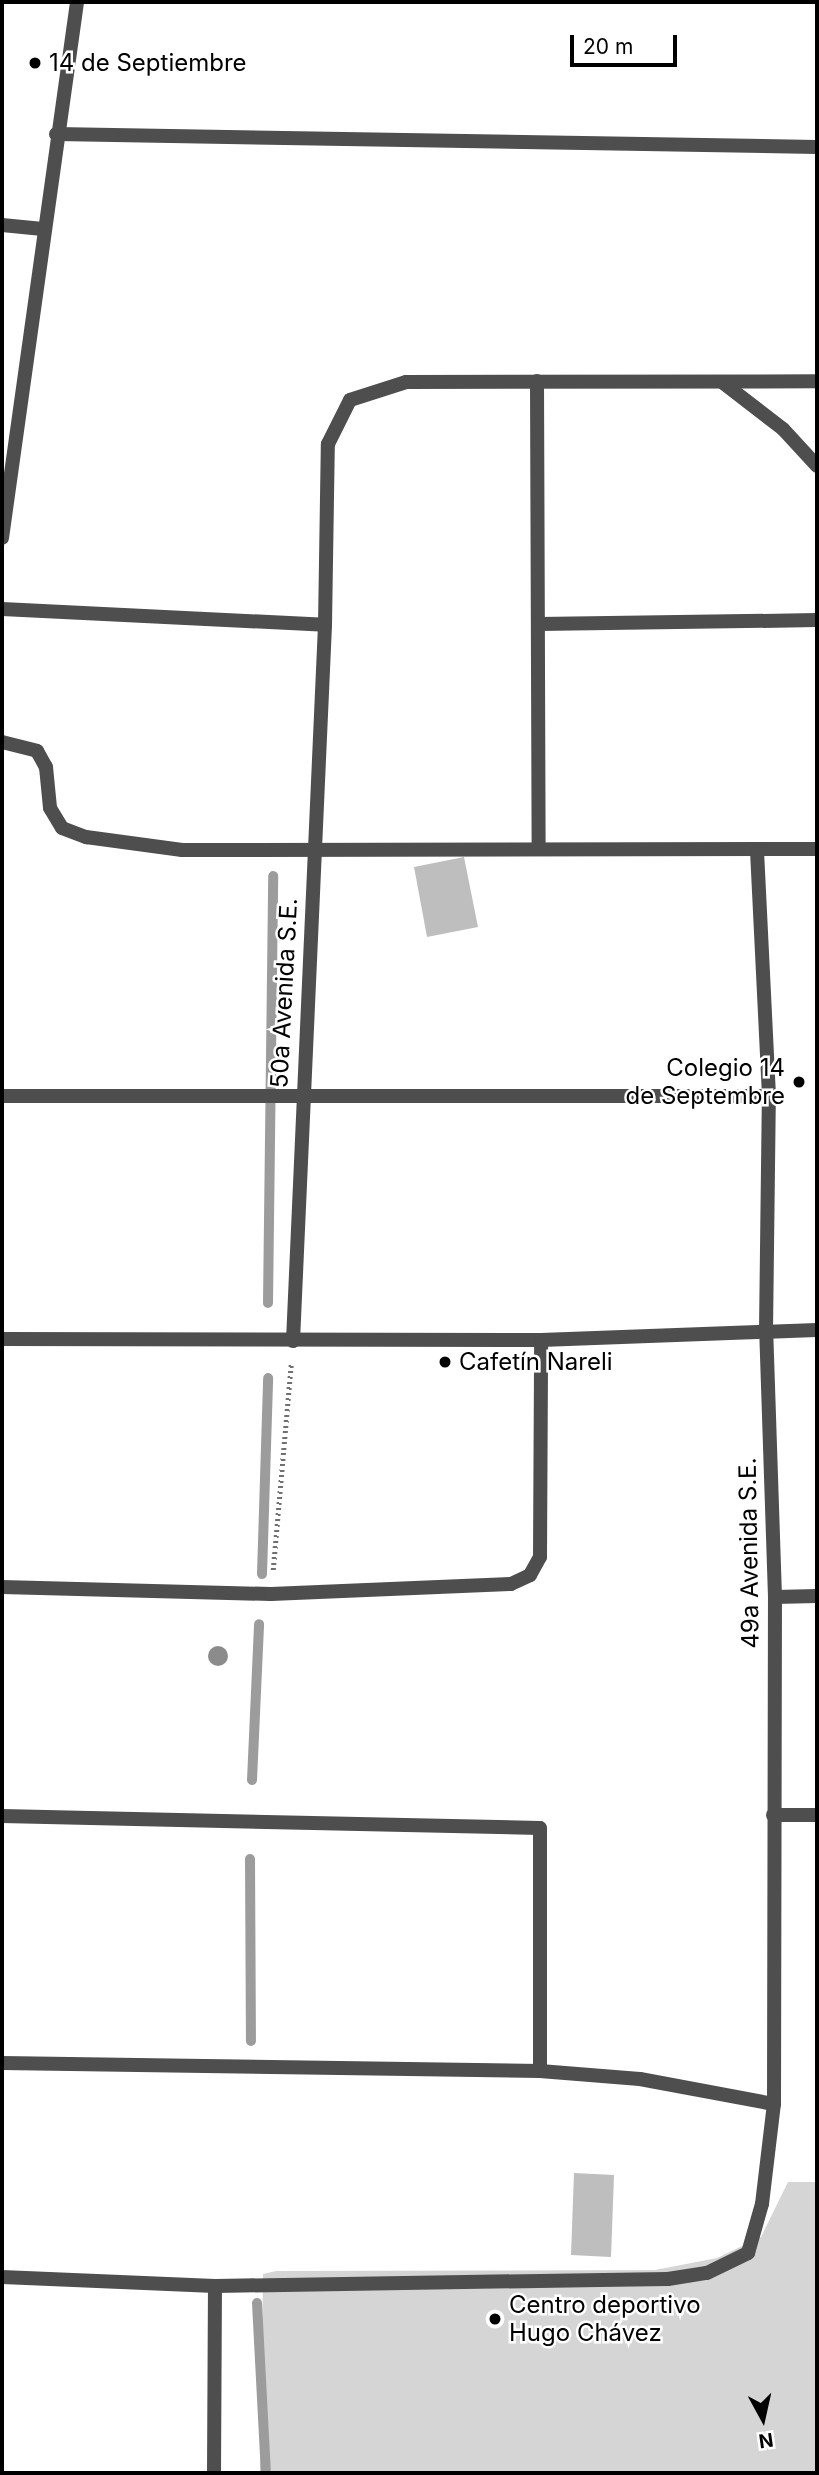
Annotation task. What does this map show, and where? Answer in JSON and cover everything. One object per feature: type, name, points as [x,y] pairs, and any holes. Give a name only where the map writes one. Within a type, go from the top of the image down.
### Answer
[{"type":"street","points":[[2,538],[56,134],[77,2]]},
{"type":"street","points":[[56,134],[817,147]]},
{"type":"street","points":[[2,225],[43,229]]},
{"type":"street","points":[[540,849],[537,381],[817,382]]},
{"type":"street","name":"50a Avenida S.E.","points":[[293,1341],[295,1096],[314,849],[324,625],[328,444],[350,400],[406,382],[537,381]]},
{"type":"street","points":[[722,382],[783,429],[817,466]]},
{"type":"street","points":[[2,609],[324,625]]},
{"type":"street","points":[[540,624],[817,620]]},
{"type":"street","points":[[2,742],[37,751],[46,767],[50,808],[62,828],[86,837],[182,849],[817,849]]},
{"type":"street","name":"49a Avenida S.E.","points":[[215,2287],[668,2279],[707,2273],[748,2253],[762,2204],[774,2104],[775,1597],[766,1331],[769,1096],[757,850]]},
{"type":"street","points":[[2,1097],[769,1096]]},
{"type":"street","points":[[2,1339],[541,1340],[817,1330]]},
{"type":"street","points":[[2,1587],[271,1594],[511,1584],[530,1575],[540,1557],[541,1340]]},
{"type":"street","points":[[775,1597],[817,1596]]},
{"type":"street","points":[[773,1815],[817,1815]]},
{"type":"street","points":[[2,1816],[540,1828],[540,2071]]},
{"type":"street","points":[[2,2063],[540,2071],[640,2079],[774,2104]]},
{"type":"street","points":[[2,2277],[215,2287],[214,2473]]},
{"type":"path","points":[[271,1594],[293,1341]]},
{"type":"shaded area","points":[[788,2182],[817,2182],[817,2473],[260,2473],[263,2274],[276,2271],[655,2270],[717,2258],[761,2237]]},
{"type":"building","points":[[464,857],[478,927],[427,937],[414,867]]},
{"type":"building","points":[[574,2173],[614,2175],[611,2257],[571,2255]]},
{"type":"waterway","points":[[268,1303],[273,876]]},
{"type":"waterway","points":[[262,1574],[268,1378]]},
{"type":"waterway","points":[[252,1780],[259,1624]]},
{"type":"waterway","points":[[250,1859],[251,2041]]},
{"type":"waterway","points":[[257,2303],[266,2473]]},
{"type":"place","name":"14 de Septiembre","points":[[35,63]]},
{"type":"place","name":"Colegio 14 de Septembre","points":[[799,1082]]},
{"type":"place","name":"Cafetín Nareli","points":[[445,1362]]},
{"type":"place","name":"Centro deportivo Hugo Chávez","points":[[495,2319]]}]
